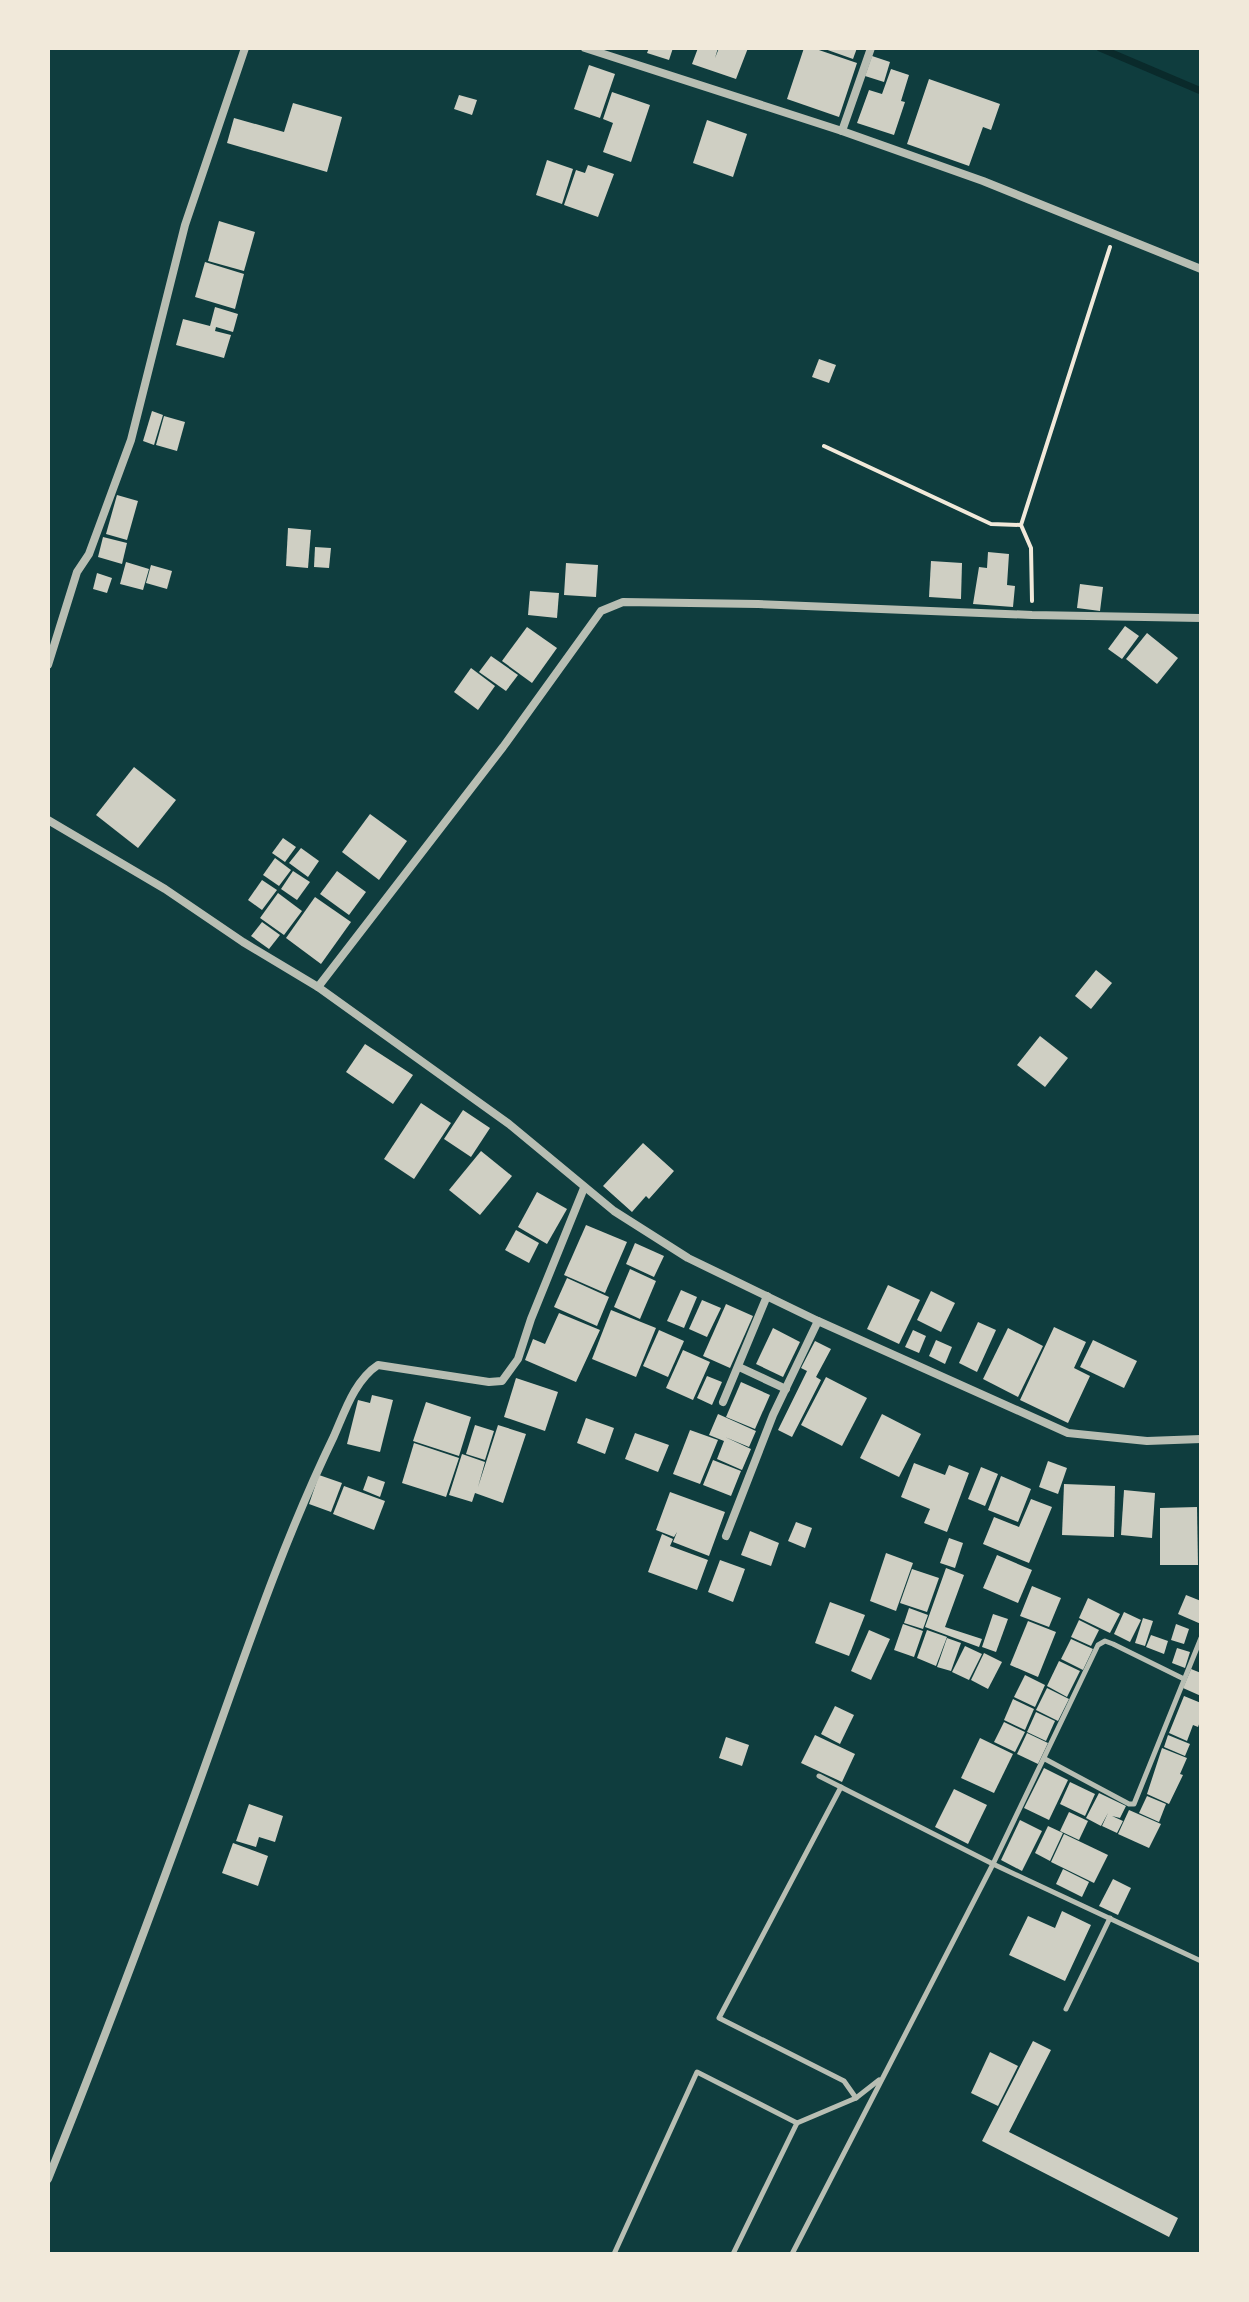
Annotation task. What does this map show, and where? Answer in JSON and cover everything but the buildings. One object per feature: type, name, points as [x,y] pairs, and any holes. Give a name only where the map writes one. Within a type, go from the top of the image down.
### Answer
[{"type":"street","points":[[48,665],[77,572],[89,554],[131,440],[185,225],[245,48]]},
{"type":"street","points":[[585,48],[842,131],[983,181],[1201,269]]},
{"type":"street","points":[[842,131],[871,48]]},
{"type":"street","points":[[318,987],[503,747],[601,611],[623,602],[1201,618]]},
{"type":"street","points":[[48,820],[165,889],[243,942],[318,987],[509,1124],[614,1211],[688,1258],[818,1321],[1068,1433],[1147,1441],[1201,1439]]},
{"type":"street","points":[[48,2179],[108,2029],[251,1638],[315,1475],[354,1392],[367,1373],[378,1365],[489,1382],[502,1381],[518,1359],[584,1188]]},
{"type":"street","points":[[723,1402],[767,1296]]},
{"type":"street","points":[[726,1536],[786,1389],[818,1321]]},
{"type":"street","points":[[739,1367],[786,1389]]},
{"type":"lane","points":[[1045,1759],[1134,1804],[1201,1638]]},
{"type":"lane","points":[[792,2254],[993,1864],[1098,1645],[1105,1641],[1184,1679]]},
{"type":"lane","points":[[819,1776],[993,1864],[1201,1961]]},
{"type":"lane","points":[[841,1787],[719,2018],[844,2081],[856,2098]]},
{"type":"lane","points":[[1066,2009],[1110,1918]]},
{"type":"lane","points":[[614,2254],[697,2072],[797,2123]]},
{"type":"lane","points":[[733,2254],[797,2123],[856,2098],[882,2077]]},
{"type":"path","points":[[1032,615],[1031,548],[1021,525],[1114,234]]},
{"type":"path","points":[[824,446],[991,524],[1021,525]]},
{"type":"waterway","points":[[1100,48],[1201,91]]}]
